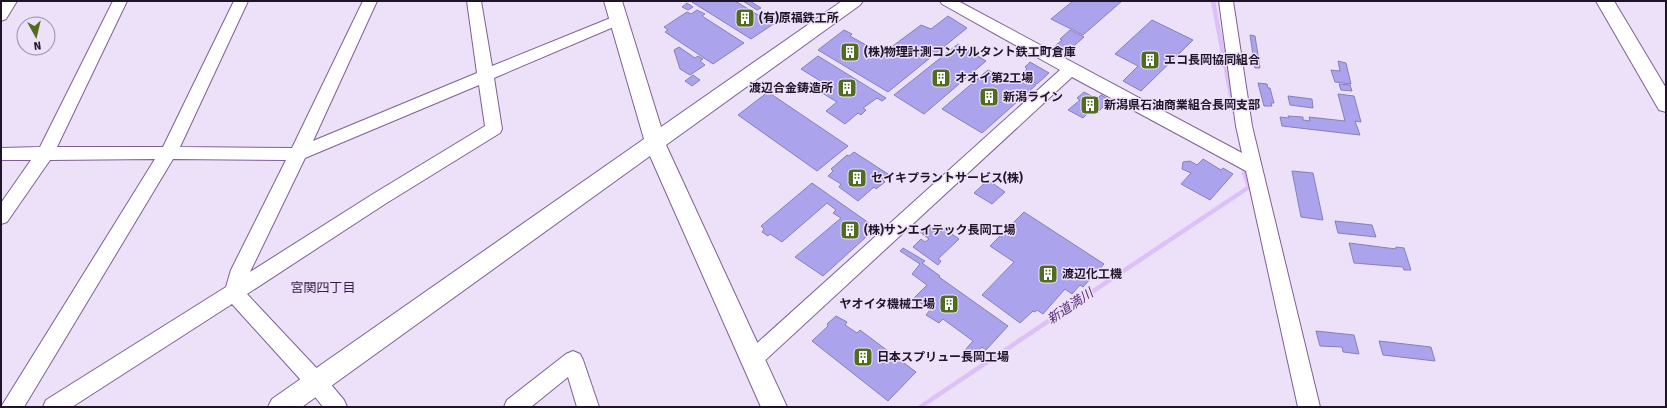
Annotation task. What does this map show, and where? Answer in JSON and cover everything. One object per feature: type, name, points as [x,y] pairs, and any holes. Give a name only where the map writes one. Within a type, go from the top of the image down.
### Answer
[{"type":"street","points":[[1,16],[10,1]]},
{"type":"street","points":[[1,218],[46,154],[120,1]]},
{"type":"street","points":[[12,407],[168,153],[241,1]]},
{"type":"street","points":[[234,293],[240,270],[298,154],[370,1]]},
{"type":"street","points":[[54,407],[379,199],[494,129],[474,1]]},
{"type":"street","points":[[613,1],[655,143],[774,407]]},
{"type":"street","points":[[281,407],[854,1]]},
{"type":"street","points":[[948,1],[1072,68],[1171,124],[1253,167]]},
{"type":"street","points":[[1226,1],[1244,126],[1309,407]]},
{"type":"street","points":[[1604,1],[1666,105]]},
{"type":"street","points":[[1,154],[298,154],[618,20]]},
{"type":"street","points":[[752,360],[1072,68]]},
{"type":"street","points":[[234,293],[316,382],[336,407]]},
{"type":"street","points":[[515,407],[573,360],[588,407]]},
{"type":"building","name":"(有)原福鉄工所","points":[[735,1],[758,15],[763,11],[778,21],[751,39],[692,2]]},
{"type":"building","points":[[743,1],[750,1],[761,8],[757,10]]},
{"type":"building","points":[[1073,1],[1122,1],[1083,35],[1051,19]]},
{"type":"building","points":[[687,3],[693,7],[688,10],[682,7]]},
{"type":"building","points":[[697,10],[705,14],[702,16],[744,43],[713,64],[665,32],[668,30],[664,27],[687,12],[691,14]]},
{"type":"building","name":"(株)物理計測コンサルタント鉄工町倉庫","points":[[948,16],[967,28],[888,92],[818,50],[844,30],[852,34],[850,36],[882,54],[921,25],[931,29]]},
{"type":"building","name":"エコ長岡協同組合","points":[[1152,20],[1193,40],[1141,91],[1123,81],[1138,66],[1115,54]]},
{"type":"building","points":[[1070,30],[1084,37],[1066,53],[1054,47],[1062,40],[1060,39]]},
{"type":"building","points":[[1250,35],[1255,36],[1260,68],[1255,68]]},
{"type":"building","name":"オオイ第2工場","points":[[958,44],[986,61],[924,114],[894,95]]},
{"type":"building","points":[[679,47],[695,58],[698,56],[703,59],[700,61],[705,65],[690,75],[680,69],[674,50]]},
{"type":"building","name":"渡辺合金鋳造所","points":[[818,56],[886,98],[882,101],[877,98],[863,108],[866,110],[861,115],[858,113],[845,124],[826,111],[837,102],[819,91],[827,85],[801,69]]},
{"type":"building","points":[[1338,61],[1346,63],[1351,84],[1335,82],[1331,70],[1340,71]]},
{"type":"building","points":[[1030,62],[1049,73],[1037,84],[1021,75],[1027,69],[1025,67]]},
{"type":"building","name":"新潟ライン","points":[[988,70],[1014,84],[1021,78],[1036,85],[982,133],[942,109]]},
{"type":"building","points":[[693,75],[700,80],[692,86],[685,81]]},
{"type":"building","points":[[1258,83],[1267,84],[1268,88],[1270,88],[1274,103],[1271,103],[1272,106],[1264,106]]},
{"type":"building","points":[[1339,84],[1350,85],[1352,91],[1341,90]]},
{"type":"building","points":[[768,92],[848,146],[817,171],[738,115]]},
{"type":"building","name":"新潟県石油商業組合長岡支部","points":[[1084,92],[1097,99],[1101,95],[1110,100],[1097,113],[1091,110],[1083,118],[1068,110],[1080,100],[1077,98]]},
{"type":"building","points":[[1338,94],[1354,96],[1361,122],[1355,121],[1360,135],[1282,126],[1280,117],[1289,118],[1288,116],[1303,117],[1303,120],[1310,121],[1309,117],[1345,121]]},
{"type":"building","points":[[1288,96],[1312,99],[1313,108],[1290,105]]},
{"type":"building","name":"セイキプラントサービス(株)","points":[[854,152],[888,174],[882,179],[885,182],[876,189],[874,187],[858,201],[839,187],[841,184],[828,176],[833,171],[831,169],[847,155],[849,156]]},
{"type":"building","points":[[1203,159],[1221,170],[1223,168],[1233,174],[1210,200],[1181,184],[1191,173],[1182,169],[1183,162],[1190,161],[1197,165]]},
{"type":"building","points":[[1292,171],[1313,173],[1323,220],[1301,217]]},
{"type":"building","points":[[988,180],[1005,192],[992,204],[974,193]]},
{"type":"building","name":"(株)サンエイテック長岡工場","points":[[812,183],[876,228],[823,276],[795,257],[841,218],[833,213],[836,210],[827,203],[782,242],[770,234],[768,236],[762,232],[764,229],[761,226]]},
{"type":"building","name":"渡辺化工機","points":[[1024,212],[1104,264],[1083,287],[1080,285],[1072,294],[1065,289],[1043,314],[1037,310],[1035,312],[1033,311],[1020,323],[982,295],[1014,262],[990,246]]},
{"type":"building","points":[[1335,221],[1372,225],[1376,237],[1338,233]]},
{"type":"building","points":[[927,225],[937,232],[942,227],[959,239],[938,259],[941,261],[938,265],[913,247],[921,239],[925,242],[929,239],[920,232]]},
{"type":"building","points":[[1349,243],[1396,249],[1396,247],[1404,248],[1411,270],[1404,270],[1403,267],[1354,263]]},
{"type":"building","name":"ヤオイタ機械工場","points":[[903,248],[925,261],[922,263],[940,276],[939,277],[1008,326],[986,350],[982,347],[974,356],[965,350],[973,341],[943,319],[939,323],[926,315],[930,310],[914,298],[927,285],[912,274],[920,264],[900,251]]},
{"type":"building","name":"日本スプリュー長岡工場","points":[[836,316],[847,322],[845,325],[857,333],[860,330],[916,372],[888,401],[812,341]]},
{"type":"building","points":[[1316,331],[1354,335],[1359,354],[1343,352],[1342,347],[1320,346]]},
{"type":"building","points":[[1379,341],[1431,347],[1435,361],[1383,355]]},
{"type":"waterway","points":[[1213,1],[1234,111]]},
{"type":"waterway","name":"新道満川","points":[[920,407],[1249,187],[1244,173]]},
{"type":"place","name":"(有)原福鉄工所","points":[[745,18]]},
{"type":"place","name":"(株)物理計測コンサルタント鉄工町倉庫","points":[[850,52]]},
{"type":"place","name":"エコ長岡協同組合","points":[[1150,60]]},
{"type":"place","name":"オオイ第2工場","points":[[941,78]]},
{"type":"place","name":"渡辺合金鋳造所","points":[[847,88]]},
{"type":"place","name":"新潟ライン","points":[[989,97]]},
{"type":"place","name":"新潟県石油商業組合長岡支部","points":[[1090,105]]},
{"type":"place","name":"セイキプラントサービス(株)","points":[[857,178]]},
{"type":"place","name":"(株)サンエイテック長岡工場","points":[[850,230]]},
{"type":"place","name":"渡辺化工機","points":[[1048,274]]},
{"type":"place","name":"ヤオイタ機械工場","points":[[949,304]]},
{"type":"place","name":"日本スプリュー長岡工場","points":[[863,357]]},
{"type":"district","name":"宮関四丁目","points":[[323,287]]}]
